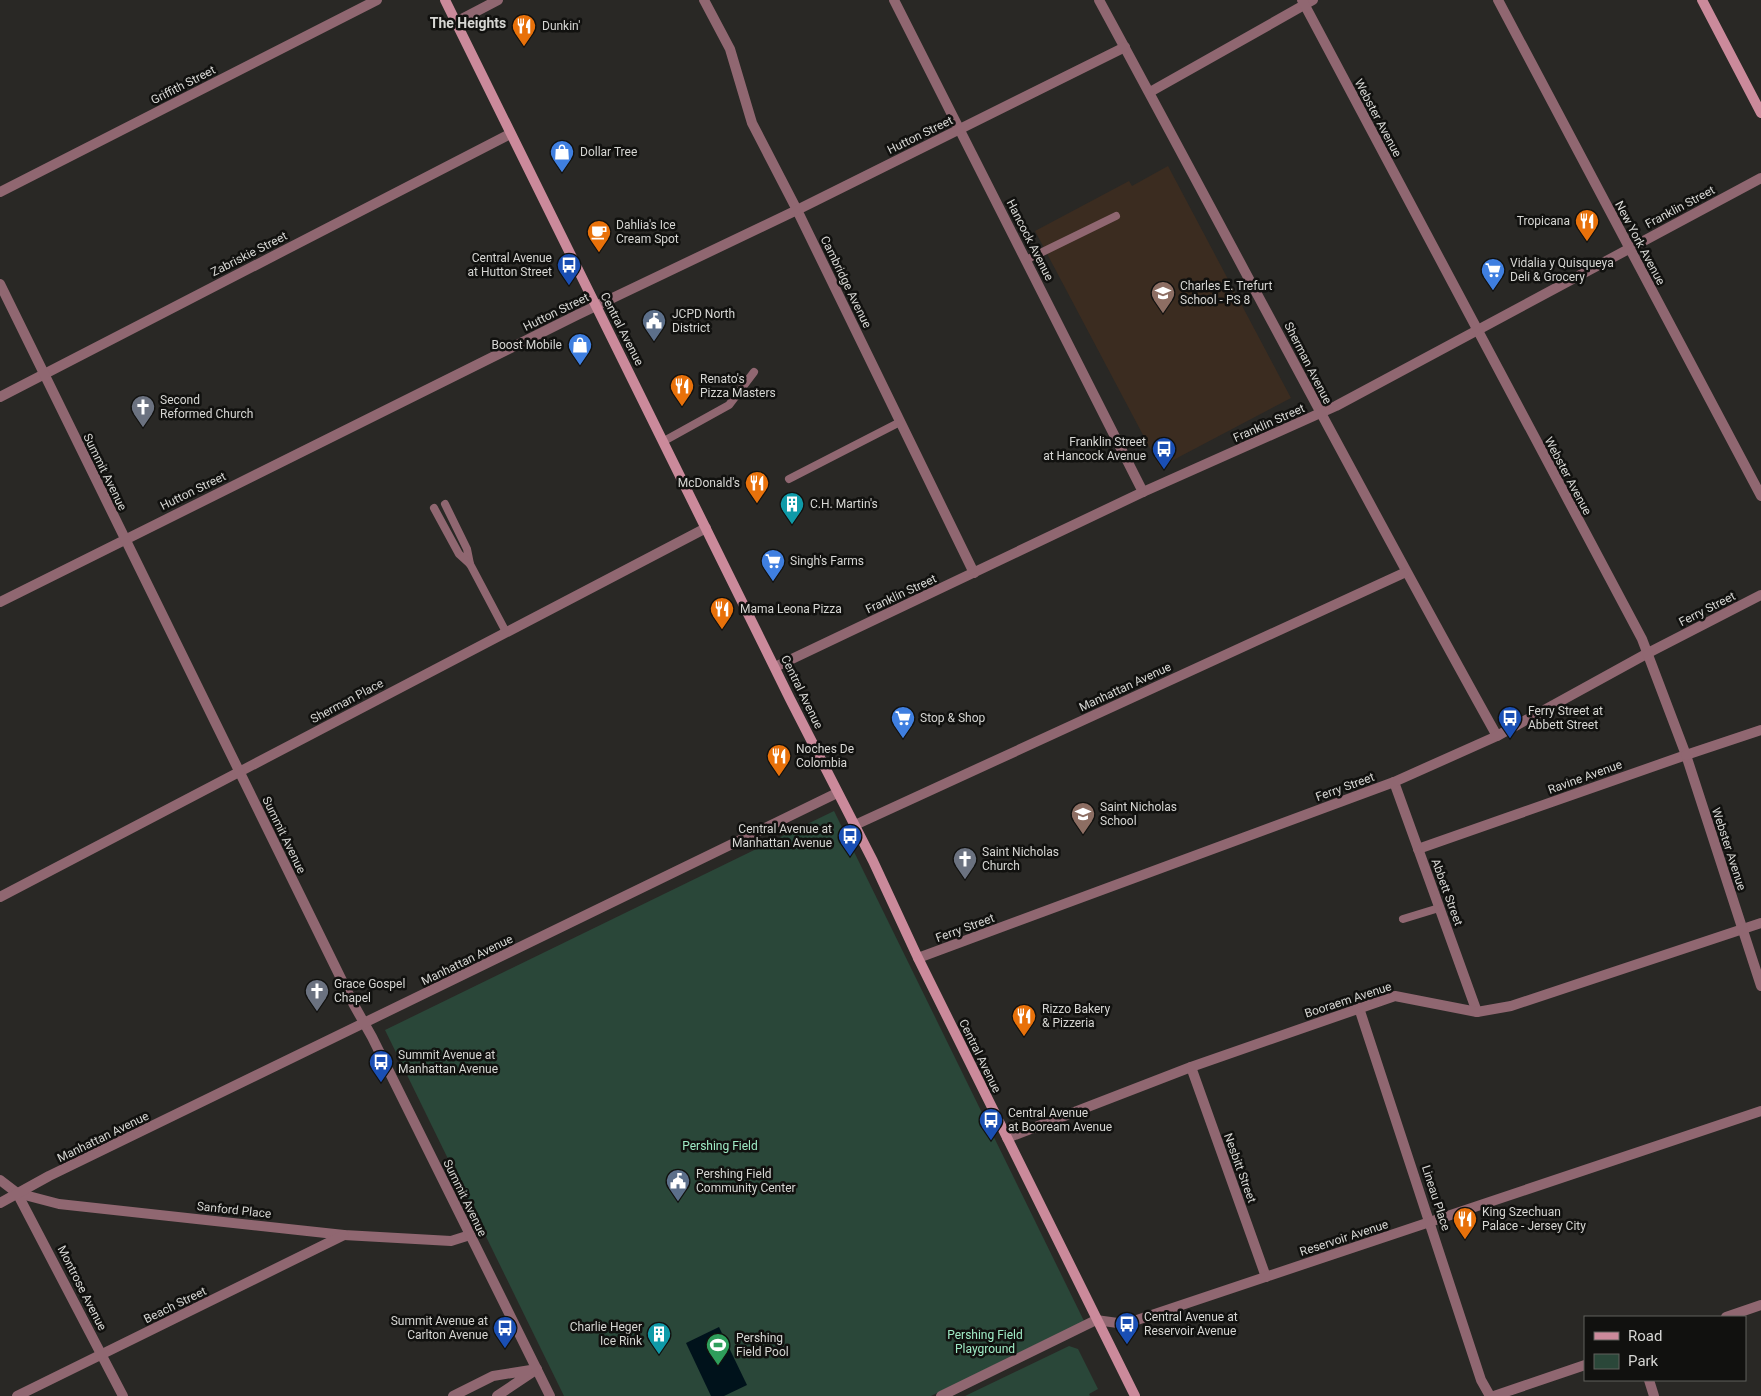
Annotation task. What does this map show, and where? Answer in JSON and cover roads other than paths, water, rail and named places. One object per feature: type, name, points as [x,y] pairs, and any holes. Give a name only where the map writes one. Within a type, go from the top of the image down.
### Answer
[{"type":"main road","name":"Central Avenue","points":[[445,0],[855,825],[918,958],[1135,1396]]},
{"type":"main road","points":[[1702,0],[1761,113]]},
{"type":"street","name":"Griffith Street","points":[[0,192],[377,0]]},
{"type":"street","points":[[456,22],[498,0]]},
{"type":"street","name":"Cambridge Avenue","points":[[704,0],[730,49],[752,123],[797,210],[974,573]]},
{"type":"street","name":"Hancock Avenue","points":[[894,0],[961,129],[1143,492]]},
{"type":"street","name":"Sherman Avenue","points":[[1099,0],[1150,92],[1320,413],[1497,736]]},
{"type":"street","name":"New York Avenue","points":[[1498,0],[1628,249],[1761,496]]},
{"type":"street","points":[[1150,92],[1307,2]]},
{"type":"street","name":"Webster Avenue","points":[[1307,2],[1477,331],[1648,653],[1686,755],[1761,986]]},
{"type":"street","name":"Hutton Street","points":[[0,602],[597,305],[797,210],[1125,47]]},
{"type":"street","name":"Zabriskie Street","points":[[0,396],[510,134]]},
{"type":"street","name":"Franklin Street","points":[[776,667],[1143,492],[1320,413],[1761,178]]},
{"type":"street","name":"Summit Avenue","points":[[0,284],[124,539],[550,1396]]},
{"type":"street","name":"Sherman Place","points":[[0,897],[706,528]]},
{"type":"street","name":"Manhattan Avenue","points":[[855,825],[1406,572]]},
{"type":"street","name":"Ferry Street","points":[[918,958],[1394,782],[1497,736],[1648,653],[1761,596]]},
{"type":"street","name":"Ravine Avenue","points":[[1418,850],[1761,730]]},
{"type":"street","name":"Abbett Street","points":[[1394,782],[1477,1012]]},
{"type":"street","name":"Manhattan Avenue","points":[[0,1203],[838,792]]},
{"type":"street","name":"Booraem Avenue","points":[[1007,1138],[1191,1067],[1395,996],[1410,997],[1477,1012],[1512,1006],[1761,923]]},
{"type":"street","name":"Lineau Place","points":[[1359,1008],[1431,1222],[1481,1380],[1490,1396]]},
{"type":"street","name":"Nesbitt Street","points":[[1191,1067],[1266,1277]]},
{"type":"street","name":"Reservoir Avenue","points":[[1096,1320],[1125,1324],[1761,1111]]},
{"type":"street","name":"Sanford Place","points":[[0,1180],[17,1193],[47,1202],[344,1235],[451,1241],[470,1235]]},
{"type":"street","name":"Montrose Avenue","points":[[17,1193],[123,1396]]},
{"type":"street","name":"Beach Street","points":[[17,1396],[344,1235]]},
{"type":"street","points":[[1729,1316],[1761,1305]]},
{"type":"street","points":[[941,1396],[1096,1320]]},
{"type":"street","points":[[1494,1396],[1584,1365]]},
{"type":"street","points":[[453,1396],[493,1376],[537,1369]]},
{"type":"street","points":[[497,1396],[537,1369]]},
{"type":"street","points":[[1649,1381],[1654,1396]]},
{"type":"lane","points":[[1026,260],[1116,216]]},
{"type":"lane","points":[[664,441],[729,406],[754,372]]},
{"type":"lane","points":[[789,479],[900,422]]},
{"type":"lane","points":[[445,504],[467,549],[470,564],[506,632]]},
{"type":"lane","points":[[434,508],[459,554],[470,564]]},
{"type":"lane","points":[[1403,919],[1440,908]]},
{"type":"water","points":[[719,1327],[747,1385],[724,1396],[711,1396],[686,1343]]},
{"type":"place","name":"Dunkin'","points":[[524,47]]},
{"type":"place","name":"Dollar Tree","points":[[562,173]]},
{"type":"place","name":"Tropicana","points":[[1587,242]]},
{"type":"place","name":"Dahlia's Ice Cream Spot","points":[[599,253]]},
{"type":"place","name":"Central Avenue at Hutton Street","points":[[569,286]]},
{"type":"place","name":"Vidalia y Quisqueya Deli & Grocery","points":[[1493,291]]},
{"type":"place","name":"Charles E. Trefurt School - PS 8","points":[[1163,314]]},
{"type":"place","name":"JCPD North District","points":[[654,342]]},
{"type":"place","name":"Boost Mobile","points":[[580,366]]},
{"type":"place","name":"Renato's Pizza Masters","points":[[682,407]]},
{"type":"place","name":"Second Reformed Church","points":[[143,428]]},
{"type":"place","name":"Franklin Street at Hancock Avenue","points":[[1164,470]]},
{"type":"place","name":"McDonald's","points":[[757,504]]},
{"type":"place","name":"C.H. Martin's","points":[[792,525]]},
{"type":"place","name":"Singh's Farms","points":[[773,582]]},
{"type":"place","name":"Mama Leona Pizza","points":[[722,630]]},
{"type":"place","name":"Stop & Shop","points":[[903,739]]},
{"type":"place","name":"Ferry Street at Abbett Street","points":[[1510,739]]},
{"type":"place","name":"Noches De Colombia","points":[[779,777]]},
{"type":"place","name":"Saint Nicholas School","points":[[1083,835]]},
{"type":"place","name":"Central Avenue at Manhattan Avenue","points":[[850,857]]},
{"type":"place","name":"Saint Nicholas Church","points":[[965,880]]},
{"type":"place","name":"Grace Gospel Chapel","points":[[317,1012]]},
{"type":"place","name":"Rizzo Bakery & Pizzeria","points":[[1024,1037]]},
{"type":"place","name":"Summit Avenue at Manhattan Avenue","points":[[381,1083]]},
{"type":"place","name":"Central Avenue at Booream Avenue","points":[[991,1141]]},
{"type":"place","name":"Pershing Field Community Center","points":[[678,1202]]},
{"type":"place","name":"King Szechuan Palace - Jersey City","points":[[1465,1240]]},
{"type":"place","name":"Central Avenue at Reservoir Avenue","points":[[1127,1345]]},
{"type":"place","name":"Summit Avenue at Carlton Avenue","points":[[505,1349]]},
{"type":"place","name":"Charlie Heger Ice Rink","points":[[659,1355]]},
{"type":"place","name":"Pershing Field Pool","points":[[718,1366]]},
{"type":"district","name":"The Heights","points":[[468,23]]},
{"type":"park label","name":"Pershing Field","points":[[720,1146]]},
{"type":"park label","name":"Pershing Field Playground","points":[[985,1342]]}]
